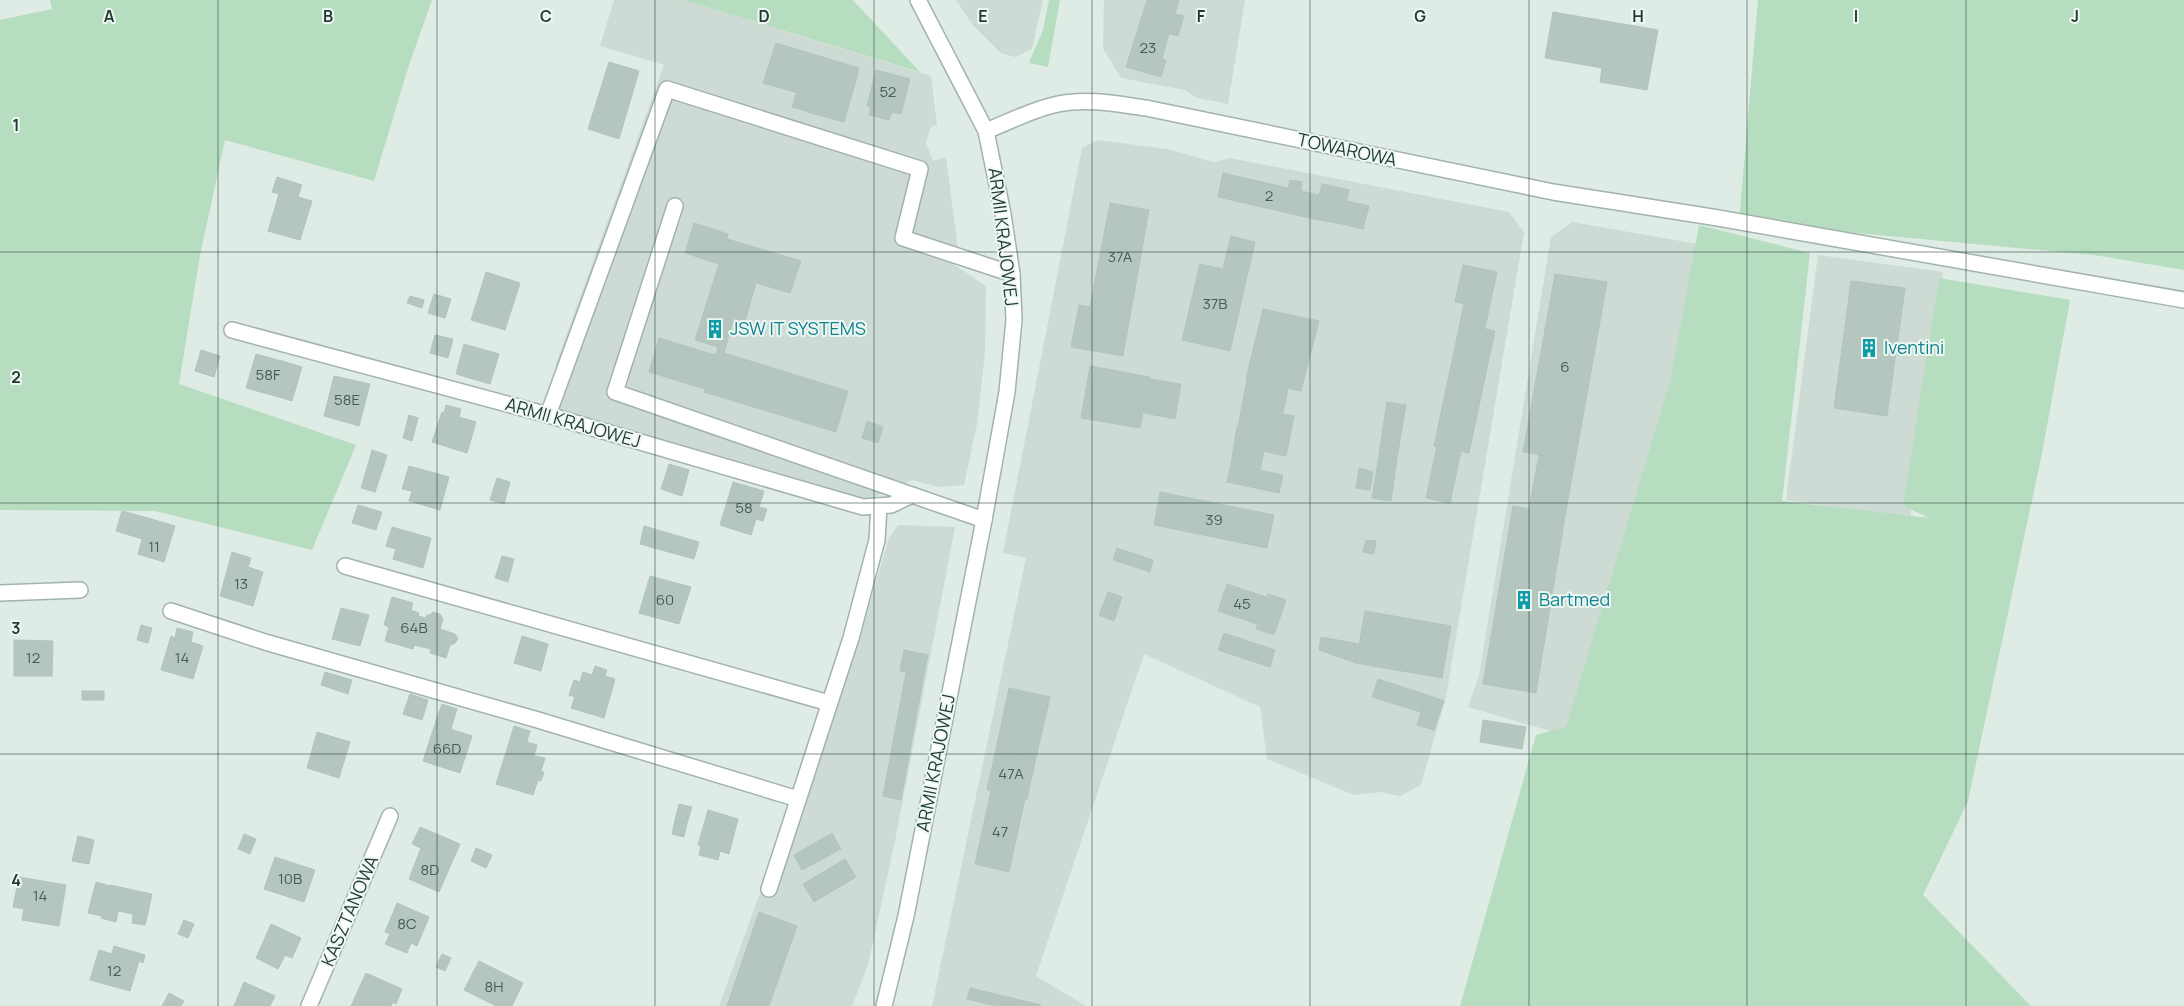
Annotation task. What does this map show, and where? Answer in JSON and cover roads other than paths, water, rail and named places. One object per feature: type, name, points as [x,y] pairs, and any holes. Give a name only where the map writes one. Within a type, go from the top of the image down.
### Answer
[{"type":"street","name":"ARMII KRAJOWEJ","points":[[884,1006],[906,916],[984,520],[1007,392],[1014,320],[1012,274],[995,166],[986,131],[918,0]]},
{"type":"street","points":[[548,415],[667,89],[920,169],[903,238],[1012,274]]},
{"type":"street","name":"TOWAROWA","points":[[986,131],[1058,104],[1079,102],[1105,103],[1155,110],[1553,192],[1712,217],[2184,300]]},
{"type":"street","points":[[674,206],[615,392],[984,520]]},
{"type":"street","name":"ARMII KRAJOWEJ","points":[[232,330],[548,415],[864,507],[891,504],[912,495]]},
{"type":"street","points":[[769,889],[829,703],[868,573],[876,540],[879,506]]},
{"type":"street","points":[[345,566],[829,703]]},
{"type":"street","points":[[0,592],[80,590]]},
{"type":"street","points":[[171,611],[265,642],[548,722],[798,799]]},
{"type":"street","name":"KASZTANOWA","points":[[309,1006],[390,816]]},
{"type":"place","name":"JSW IT SYSTEMS","points":[[715,329]]},
{"type":"place","name":"Iventini","points":[[1869,348]]},
{"type":"place","name":"Bartmed","points":[[1524,600]]}]
